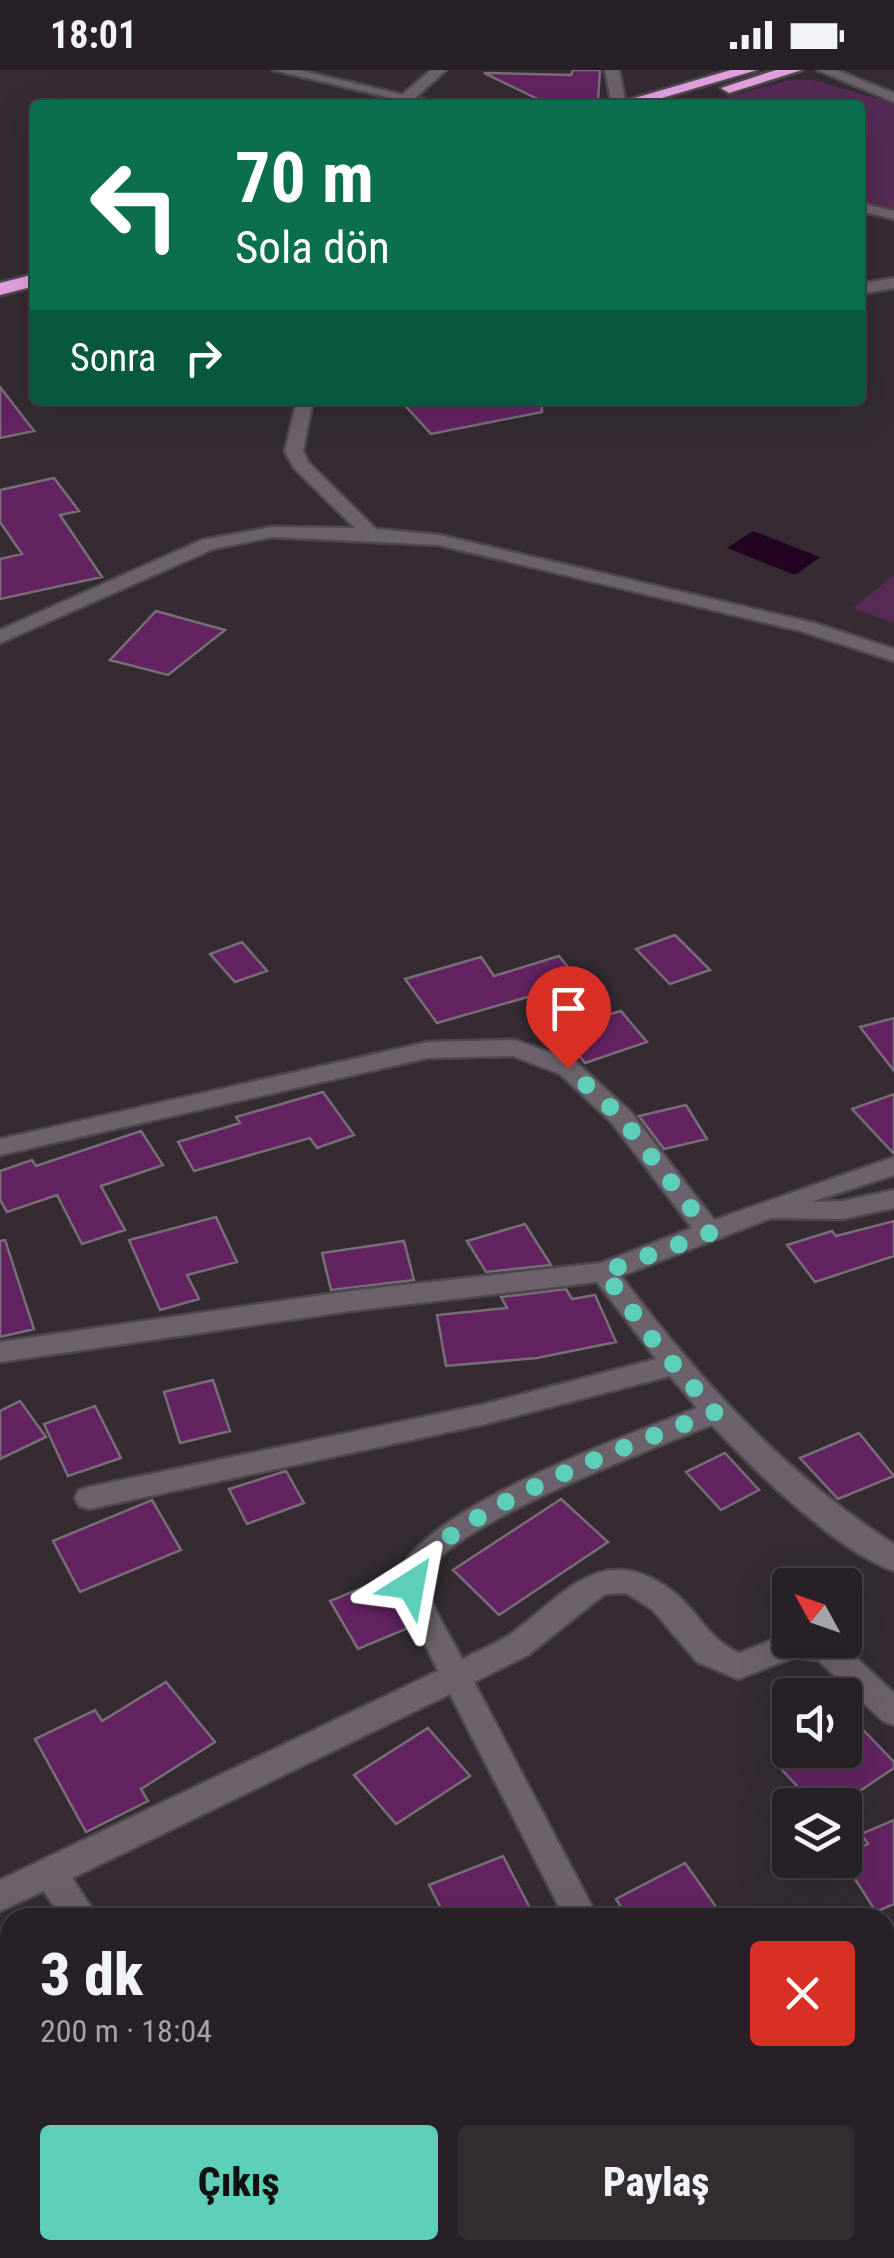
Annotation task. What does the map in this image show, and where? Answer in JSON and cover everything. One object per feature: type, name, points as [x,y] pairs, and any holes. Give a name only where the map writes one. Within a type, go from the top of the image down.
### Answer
[{"type":"highway","points":[[638,100],[749,70]]},
{"type":"highway","points":[[687,100],[794,70]]},
{"type":"highway","points":[[0,275],[30,266]]},
{"type":"highway","points":[[0,290],[30,281]]},
{"type":"street","points":[[280,70],[416,100]]},
{"type":"street","points":[[407,98],[439,70]]},
{"type":"street","points":[[612,70],[618,100]]},
{"type":"street","points":[[824,70],[894,98]]},
{"type":"street","points":[[870,70],[894,84]]},
{"type":"street","points":[[865,208],[894,216]]},
{"type":"street","points":[[865,288],[894,282]]},
{"type":"street","points":[[304,405],[294,451],[300,464],[370,534]]},
{"type":"street","points":[[0,638],[208,544],[272,532],[439,540],[807,627],[894,655]]},
{"type":"street","points":[[0,1148],[62,1130],[428,1050],[515,1048],[568,1068],[621,1117],[710,1233]]},
{"type":"street","points":[[0,1352],[350,1301],[604,1272],[894,1166]]},
{"type":"street","points":[[758,1214],[843,1210],[894,1199]]},
{"type":"street","points":[[604,1272],[674,1365],[767,1467],[840,1528],[894,1559]]},
{"type":"street","points":[[89,1498],[480,1415],[674,1365]]},
{"type":"street","points":[[577,1908],[411,1585],[414,1567],[435,1548],[527,1489],[715,1412]]},
{"type":"street","points":[[0,1896],[345,1733],[517,1646],[599,1582],[630,1580],[663,1600],[708,1653],[738,1666],[794,1644],[826,1649],[894,1712]]},
{"type":"street","points":[[49,1872],[75,1908]]},
{"type":"shaded area","points":[[789,80],[813,80],[894,103],[894,210],[865,202],[865,100],[716,100]]},
{"type":"shaded area","points":[[753,531],[820,557],[795,575],[727,548]]},
{"type":"shaded area","points":[[894,575],[894,623],[853,608]]},
{"type":"building","points":[[573,70],[600,70],[598,100],[540,100],[484,73],[571,75]]},
{"type":"building","points":[[0,387],[34,431],[0,438]]},
{"type":"building","points":[[405,405],[541,405],[542,412],[431,434]]},
{"type":"building","points":[[54,478],[79,511],[60,515],[102,577],[0,599],[0,559],[22,554],[0,522],[0,490]]},
{"type":"building","points":[[156,611],[225,630],[168,675],[110,660]]},
{"type":"building","points":[[675,935],[710,970],[670,984],[636,949]]},
{"type":"building","points":[[242,942],[267,971],[235,982],[210,954]]},
{"type":"building","points":[[559,956],[607,1015],[621,1011],[647,1042],[585,1063],[531,996],[437,1023],[405,979],[481,957],[494,976]]},
{"type":"building","points":[[894,1018],[894,1071],[860,1027]]},
{"type":"building","points":[[323,1092],[354,1135],[317,1148],[310,1138],[194,1171],[178,1142],[240,1123],[236,1117]]},
{"type":"building","points":[[894,1094],[894,1154],[852,1109]]},
{"type":"building","points":[[686,1105],[707,1139],[664,1149],[639,1116]]},
{"type":"building","points":[[141,1131],[163,1165],[101,1186],[125,1230],[82,1244],[57,1195],[7,1212],[0,1200],[0,1171],[32,1160],[36,1166]]},
{"type":"building","points":[[216,1217],[237,1262],[187,1275],[199,1299],[160,1310],[129,1240]]},
{"type":"building","points":[[894,1221],[894,1256],[815,1282],[787,1245],[832,1231],[836,1236]]},
{"type":"building","points":[[525,1224],[551,1265],[486,1272],[467,1241]]},
{"type":"building","points":[[5,1240],[34,1329],[0,1337],[0,1241]]},
{"type":"building","points":[[404,1241],[414,1280],[331,1290],[322,1253]]},
{"type":"building","points":[[566,1289],[572,1299],[595,1295],[616,1342],[537,1358],[446,1366],[437,1315],[507,1308],[501,1297]]},
{"type":"building","points":[[213,1380],[230,1431],[180,1443],[164,1392]]},
{"type":"building","points":[[20,1401],[46,1437],[0,1459],[0,1411]]},
{"type":"building","points":[[95,1406],[121,1458],[68,1476],[44,1424]]},
{"type":"building","points":[[859,1433],[894,1476],[838,1499],[800,1458]]},
{"type":"building","points":[[725,1453],[759,1490],[721,1510],[686,1472]]},
{"type":"building","points":[[286,1471],[304,1503],[247,1524],[229,1489]]},
{"type":"building","points":[[561,1499],[608,1542],[499,1615],[453,1570]]},
{"type":"building","points":[[152,1500],[181,1550],[80,1592],[53,1541]]},
{"type":"building","points":[[383,1579],[413,1626],[358,1649],[330,1601]]},
{"type":"building","points":[[166,1682],[215,1742],[141,1789],[148,1801],[86,1832],[35,1739],[95,1710],[102,1721]]},
{"type":"building","points":[[428,1728],[470,1776],[396,1824],[354,1775]]},
{"type":"building","points":[[862,1729],[894,1762],[894,1768],[862,1790],[799,1788],[782,1770],[862,1768]]},
{"type":"building","points":[[894,1820],[894,1904],[885,1908],[873,1908],[854,1878],[862,1878],[862,1847],[868,1844],[862,1834]]},
{"type":"building","points":[[503,1856],[530,1908],[441,1908],[429,1885]]},
{"type":"building","points":[[685,1863],[717,1908],[622,1908],[616,1899]]},
{"type":"route","points":[[411,1585],[414,1567],[435,1548],[527,1489],[715,1412],[656,1344],[604,1272],[710,1233],[621,1117],[568,1068]]}]
